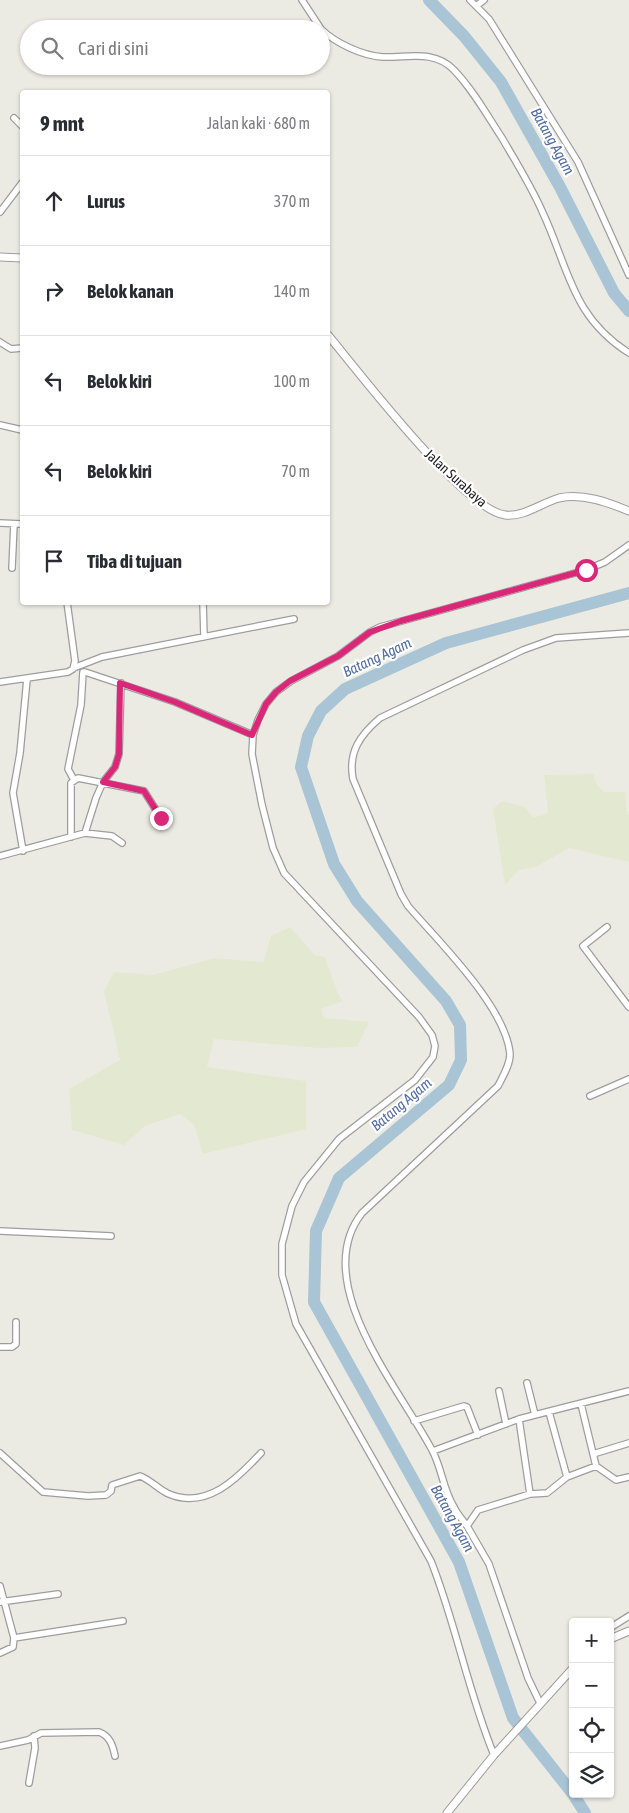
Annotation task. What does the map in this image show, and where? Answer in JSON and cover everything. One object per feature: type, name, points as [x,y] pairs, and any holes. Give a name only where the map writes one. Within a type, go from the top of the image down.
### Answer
[{"type":"street","points":[[302,0],[315,20]]},
{"type":"street","points":[[470,0],[489,19],[578,162],[629,275]]},
{"type":"street","points":[[476,6],[484,0]]},
{"type":"street","points":[[330,36],[338,42],[376,56],[419,54],[436,58],[454,69],[480,102],[525,177],[542,210],[581,304],[602,334],[629,353]]},
{"type":"street","points":[[14,118],[20,124]]},
{"type":"street","points":[[0,212],[20,186]]},
{"type":"street","points":[[0,256],[20,258]]},
{"type":"street","name":"Jalan Surabaya","points":[[330,338],[421,447],[470,494],[493,511],[517,515],[559,498],[578,497],[596,499],[629,511]]},
{"type":"street","points":[[0,342],[11,349],[20,348]]},
{"type":"street","points":[[0,425],[20,430]]},
{"type":"street","points":[[0,523],[20,524]]},
{"type":"street","points":[[12,568],[14,524]]},
{"type":"street","points":[[494,1755],[483,1728],[457,1635],[431,1561],[296,1324],[282,1275],[282,1244],[292,1206],[304,1182],[339,1139],[415,1080],[433,1057],[435,1046],[432,1035],[419,1017],[284,873],[273,848],[262,805],[252,754],[252,735],[266,704],[276,692],[290,681],[338,656],[370,632],[401,621],[586,570],[605,562],[629,545]]},
{"type":"street","points":[[0,682],[68,672],[73,669],[76,664],[67,605]]},
{"type":"street","points":[[203,605],[204,637]]},
{"type":"street","points":[[76,664],[102,657],[294,619]]},
{"type":"street","points":[[537,1706],[489,1564],[453,1506],[433,1451],[389,1382],[354,1308],[345,1275],[346,1249],[352,1226],[362,1213],[498,1086],[506,1070],[510,1055],[500,1024],[487,1000],[408,906],[401,894],[353,779],[350,765],[355,746],[366,729],[380,718],[522,650],[556,638],[629,633]]},
{"type":"street","points":[[76,664],[85,672],[175,702],[252,735]]},
{"type":"street","points":[[71,837],[72,783],[74,780],[68,769],[81,705],[85,672]]},
{"type":"street","points":[[23,851],[13,793],[20,753],[27,679]]},
{"type":"street","points":[[85,833],[103,782],[115,767],[119,754],[120,683]]},
{"type":"street","points":[[74,780],[78,778],[144,791],[161,818]]},
{"type":"street","points":[[0,856],[85,833],[112,836],[122,843]]},
{"type":"street","points":[[607,927],[583,946],[629,1007]]},
{"type":"street","points":[[590,1096],[629,1079]]},
{"type":"street","points":[[0,1231],[110,1236]]},
{"type":"street","points":[[0,1347],[12,1347],[16,1344],[16,1322]]},
{"type":"street","points":[[526,1383],[535,1415]]},
{"type":"street","points":[[499,1391],[506,1424]]},
{"type":"street","points":[[433,1451],[519,1419],[629,1391]]},
{"type":"street","points":[[581,1404],[596,1466],[616,1480],[629,1476]]},
{"type":"street","points":[[414,1421],[464,1406],[467,1407],[478,1435]]},
{"type":"street","points":[[549,1412],[567,1477]]},
{"type":"street","points":[[519,1419],[530,1494]]},
{"type":"street","points":[[593,1454],[629,1443]]},
{"type":"street","points":[[0,1453],[43,1492],[60,1492],[71,1496],[106,1495],[111,1491],[112,1485],[140,1476],[168,1494],[192,1498],[229,1485],[261,1453]]},
{"type":"street","points":[[467,1526],[478,1510],[530,1494],[547,1493],[567,1477],[596,1466]]},
{"type":"street","points":[[0,1586],[2,1602],[14,1638],[13,1647],[0,1653]]},
{"type":"street","points":[[2,1602],[58,1594]]},
{"type":"street","points":[[614,1625],[629,1616]]},
{"type":"street","points":[[14,1638],[124,1621]]},
{"type":"street","points":[[614,1637],[629,1631]]},
{"type":"street","points":[[447,1813],[494,1755],[569,1672]]},
{"type":"street","points":[[0,1746],[28,1740],[41,1733],[62,1731],[99,1732],[110,1741],[115,1756]]},
{"type":"street","points":[[29,1783],[34,1736]]},
{"type":"green space","points":[[593,774],[597,784],[604,792],[625,792],[627,814],[629,815],[629,862],[569,848],[536,867],[519,870],[505,885],[493,809],[502,801],[525,807],[534,818],[548,812],[544,775]]},
{"type":"green space","points":[[290,927],[315,955],[325,957],[338,994],[343,1001],[321,1009],[324,1018],[369,1022],[357,1047],[319,1048],[214,1039],[207,1067],[306,1081],[306,1129],[203,1154],[194,1125],[180,1114],[145,1126],[124,1145],[72,1130],[69,1089],[120,1060],[104,991],[114,972],[153,975],[215,958],[263,962],[271,936]]},
{"type":"waterway","name":"Batang Agam","points":[[429,0],[464,36],[501,82],[560,187],[614,293],[629,311]]},
{"type":"waterway","name":"Batang Agam","points":[[569,1789],[513,1718],[459,1562],[314,1302],[316,1231],[339,1178],[449,1085],[461,1060],[460,1025],[446,1001],[357,901],[334,864],[301,767],[308,736],[321,711],[345,689],[446,643],[629,593]]},
{"type":"waterway","points":[[576,1798],[585,1813]]},
{"type":"route","points":[[161,818],[148,794],[144,791],[103,782],[115,767],[119,754],[120,683],[175,702],[252,735],[266,704],[276,692],[290,681],[338,656],[370,632],[380,627],[586,570]]}]
